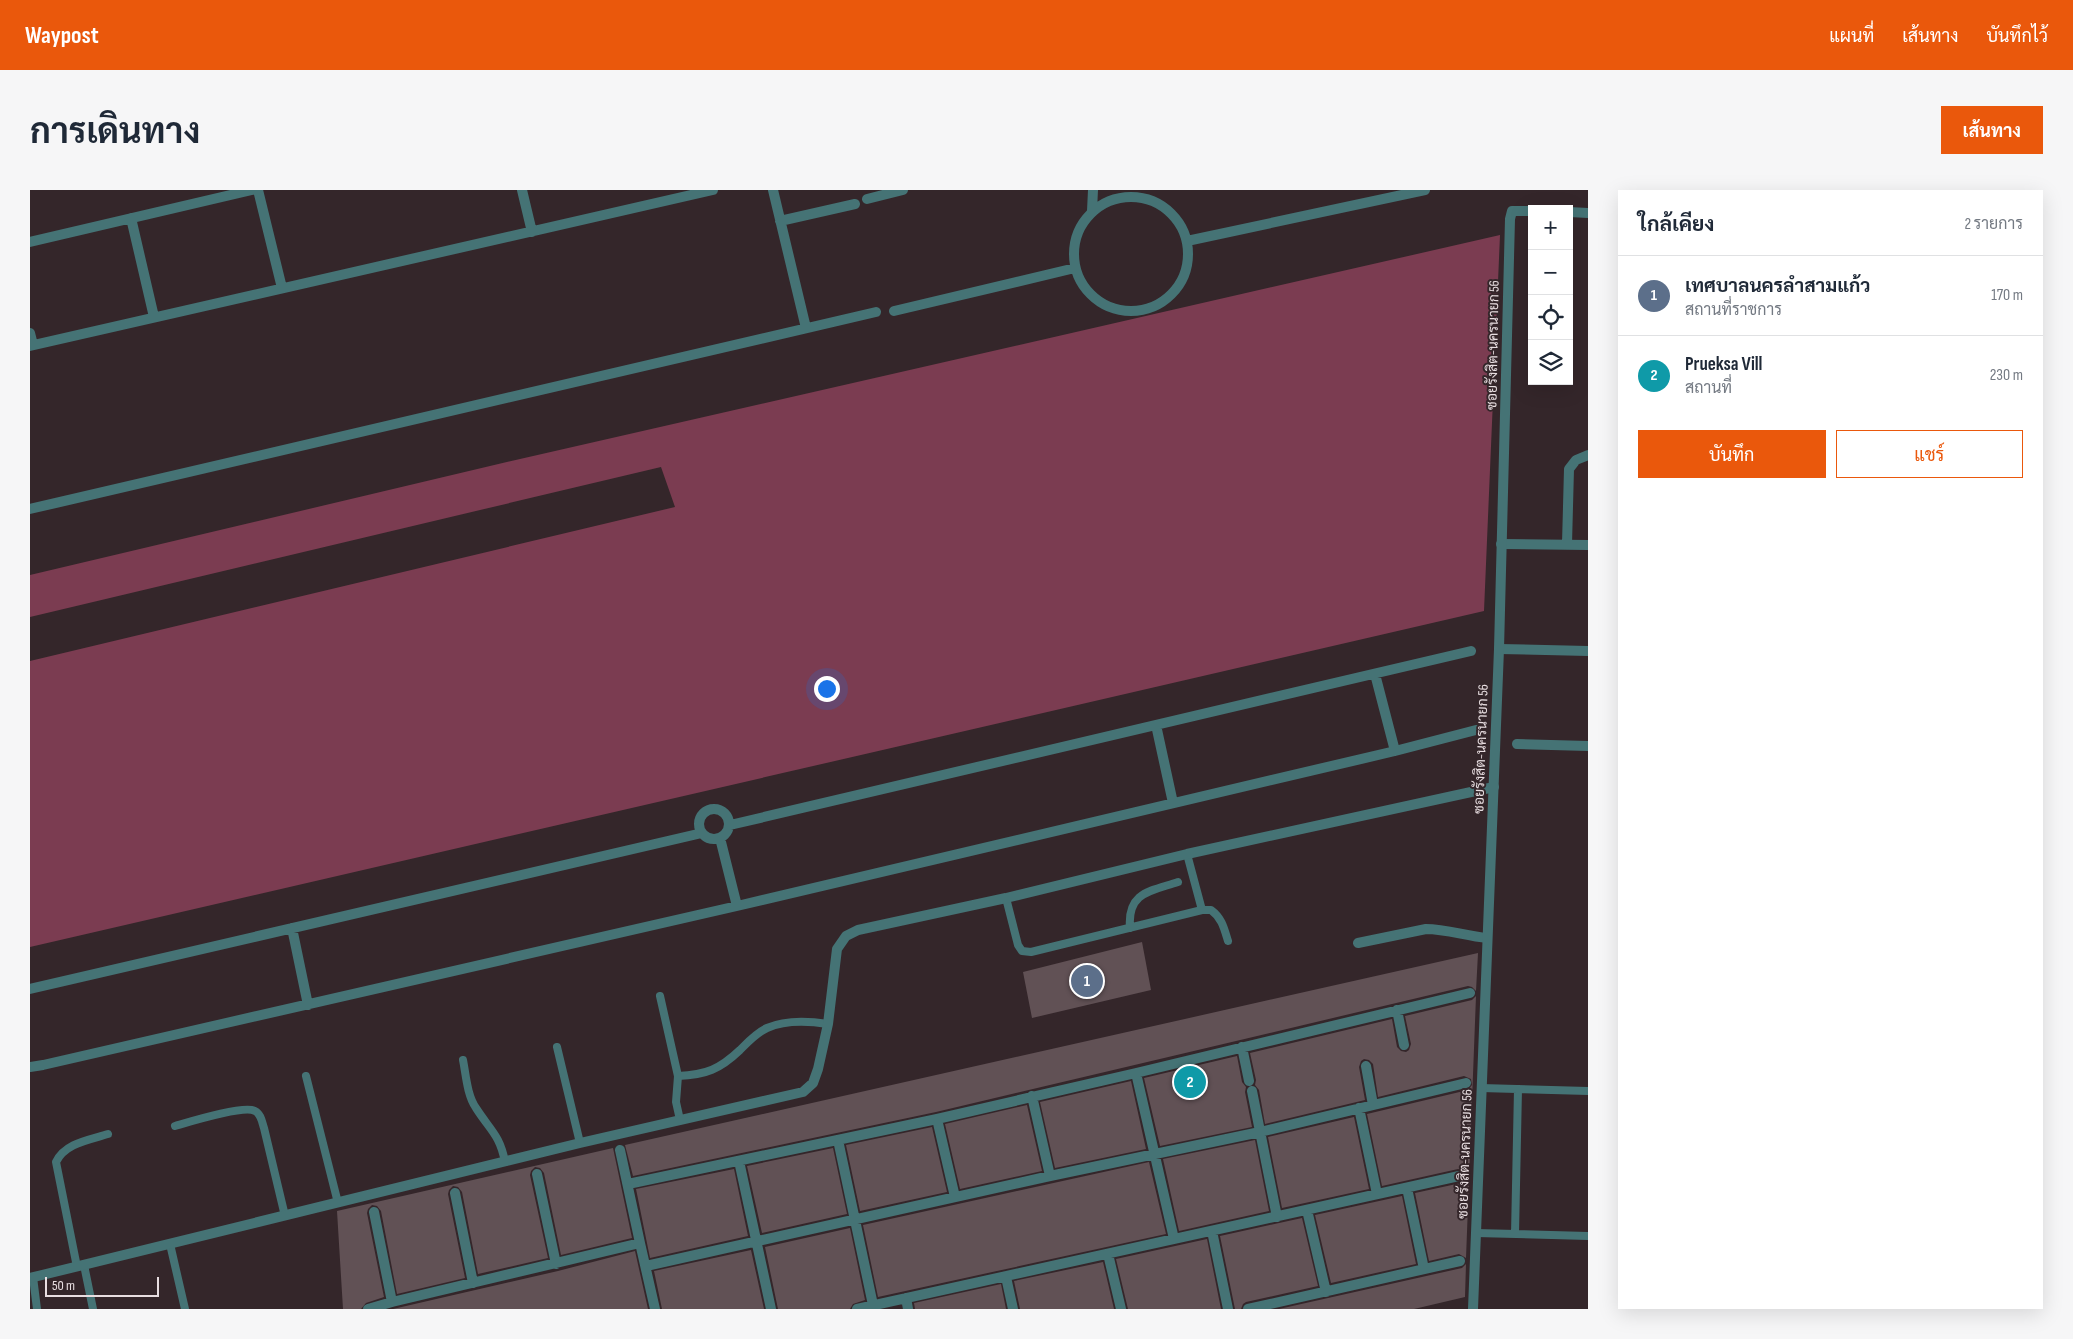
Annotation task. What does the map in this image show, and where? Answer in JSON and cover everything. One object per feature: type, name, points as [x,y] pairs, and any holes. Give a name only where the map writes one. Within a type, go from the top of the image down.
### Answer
[{"type":"street","points":[[30,242],[252,190]]},
{"type":"street","points":[[258,190],[282,288]]},
{"type":"street","points":[[522,190],[532,232]]},
{"type":"street","points":[[30,333],[31,345],[713,190]]},
{"type":"street","points":[[773,190],[806,328]]},
{"type":"street","points":[[867,199],[903,190]]},
{"type":"street","points":[[1092,211],[1093,190]]},
{"type":"street","points":[[1187,241],[1424,190]]},
{"type":"street","points":[[1125,193],[1159,204],[1172,214],[1181,226],[1187,241],[1188,257],[1185,273],[1177,287],[1166,299],[1152,307],[1136,311],[1120,310],[1104,305],[1091,295],[1081,283],[1075,268],[1073,247],[1079,228],[1092,211],[1109,200],[1125,193]]},
{"type":"street","points":[[780,220],[855,204]]},
{"type":"street","name":"ซอยรังสิต-นครนายก 56","points":[[1473,1309],[1499,649],[1510,219],[1512,211],[1528,211]]},
{"type":"street","points":[[1573,212],[1588,213]]},
{"type":"street","points":[[131,218],[154,317]]},
{"type":"street","points":[[894,311],[1075,268]]},
{"type":"street","points":[[30,509],[876,312]]},
{"type":"street","points":[[1567,544],[1569,470],[1576,460],[1588,455]]},
{"type":"street","points":[[1502,544],[1588,545]]},
{"type":"street","points":[[1499,649],[1588,651]]},
{"type":"street","points":[[730,825],[1471,651]]},
{"type":"street","points":[[1374,674],[1395,751]]},
{"type":"street","points":[[1156,725],[1173,803]]},
{"type":"street","points":[[30,1067],[737,906],[1395,751],[1476,730]]},
{"type":"street","points":[[1516,744],[1588,746]]},
{"type":"street","points":[[32,1277],[580,1143],[803,1092],[813,1083],[818,1069],[828,1024],[838,949],[846,936],[858,930],[1006,898],[1187,854],[1494,787]]},
{"type":"street","points":[[710,808],[722,810],[728,816],[730,825],[720,838],[708,838],[702,833],[699,828],[699,819],[705,811],[710,808]]},
{"type":"street","points":[[30,988],[702,833]]},
{"type":"street","points":[[720,838],[737,906]]},
{"type":"street","points":[[292,928],[308,1005]]},
{"type":"street","points":[[1358,943],[1426,929],[1487,938]]},
{"type":"street","points":[[628,1184],[838,1140],[1136,1073],[1470,993]]},
{"type":"street","points":[[1397,1010],[1404,1045]]},
{"type":"street","points":[[1242,1048],[1277,1217]]},
{"type":"street","points":[[1366,1066],[1373,1105]]},
{"type":"street","points":[[1136,1073],[1153,1154],[1174,1239]]},
{"type":"street","points":[[646,1266],[757,1243],[1050,1176],[1260,1132],[1466,1083]]},
{"type":"street","points":[[1032,1096],[1050,1176]]},
{"type":"street","points":[[1359,1108],[1377,1194]]},
{"type":"street","points":[[937,1118],[955,1197]]},
{"type":"street","points":[[838,1140],[856,1220],[872,1306]]},
{"type":"street","points":[[620,1150],[655,1309]]},
{"type":"street","points":[[739,1161],[771,1309]]},
{"type":"street","points":[[537,1174],[556,1264]]},
{"type":"street","points":[[858,1309],[1459,1176]]},
{"type":"street","points":[[1407,1188],[1424,1269]]},
{"type":"street","points":[[455,1193],[473,1283]]},
{"type":"street","points":[[1307,1210],[1326,1292]]},
{"type":"street","points":[[374,1212],[392,1302]]},
{"type":"street","points":[[1212,1231],[1228,1309]]},
{"type":"street","points":[[368,1309],[640,1243]]},
{"type":"street","points":[[1108,1254],[1120,1309]]},
{"type":"street","points":[[1248,1309],[1460,1261]]},
{"type":"street","points":[[1006,1277],[1014,1309]]},
{"type":"street","points":[[906,1298],[908,1309]]},
{"type":"lane","points":[[1187,854],[1202,910]]},
{"type":"lane","points":[[1130,928],[1129,916],[1136,899],[1143,894],[1178,882]]},
{"type":"lane","points":[[1006,898],[1018,945],[1022,951],[1031,952],[1202,910],[1212,910],[1218,915],[1228,941]]},
{"type":"lane","points":[[660,996],[678,1076],[676,1102],[680,1120]]},
{"type":"lane","points":[[678,1076],[697,1075],[723,1065],[753,1036],[768,1027],[809,1021],[828,1024]]},
{"type":"lane","points":[[557,1047],[580,1143]]},
{"type":"lane","points":[[463,1060],[475,1107],[498,1137],[502,1145],[505,1162]]},
{"type":"lane","points":[[306,1076],[338,1203]]},
{"type":"lane","points":[[1481,1088],[1588,1091]]},
{"type":"lane","points":[[1515,1234],[1518,1090]]},
{"type":"lane","points":[[175,1126],[234,1111],[254,1110],[259,1115],[264,1128],[285,1216]]},
{"type":"lane","points":[[93,1309],[56,1162],[60,1154],[70,1146],[108,1134]]},
{"type":"lane","points":[[1476,1233],[1588,1236]]},
{"type":"lane","points":[[170,1244],[185,1309]]},
{"type":"lane","points":[[32,1277],[37,1309]]},
{"type":"shaded area","points":[[1500,235],[1484,611],[30,947],[30,661],[675,507],[661,467],[30,617],[30,575],[520,459]]},
{"type":"building","points":[[1142,942],[1151,990],[1032,1018],[1023,972]]},
{"type":"building","points":[[1478,953],[1476,991],[1468,986],[936,1112],[633,1176],[625,1145]]},
{"type":"building","points":[[1476,996],[1466,1258],[1459,1254],[1429,1261],[1415,1193],[1461,1183],[1465,1179],[1466,1174],[1458,1169],[1382,1186],[1367,1114],[1468,1090],[1472,1085],[1471,1079],[1464,1076],[1378,1097],[1373,1064],[1369,1060],[1364,1059],[1359,1067],[1365,1100],[1265,1124],[1259,1090],[1255,1085],[1256,1080],[1250,1053],[1392,1019],[1397,1047],[1401,1051],[1406,1052],[1411,1044],[1405,1016],[1472,1000]]},
{"type":"building","points":[[1237,1056],[1242,1082],[1246,1087],[1245,1092],[1252,1127],[1160,1146],[1144,1078]]},
{"type":"building","points":[[1131,1081],[1146,1149],[1055,1168],[1040,1102]]},
{"type":"building","points":[[1027,1105],[1042,1171],[960,1189],[945,1124]]},
{"type":"building","points":[[1354,1117],[1369,1189],[1282,1208],[1268,1137]]},
{"type":"building","points":[[932,1127],[947,1192],[860,1211],[846,1145]]},
{"type":"building","points":[[1255,1140],[1269,1211],[1179,1231],[1163,1159]]},
{"type":"building","points":[[613,1148],[632,1238],[561,1255],[544,1173],[540,1168],[535,1167],[530,1175],[548,1258],[478,1274],[462,1192],[458,1187],[453,1186],[448,1194],[465,1278],[397,1294],[381,1211],[377,1206],[372,1205],[367,1213],[384,1297],[366,1303],[361,1309],[343,1309],[337,1211]]},
{"type":"building","points":[[833,1148],[847,1214],[762,1233],[747,1166]]},
{"type":"building","points":[[1149,1162],[1166,1234],[878,1297],[863,1225]]},
{"type":"building","points":[[734,1169],[748,1236],[650,1258],[636,1189]]},
{"type":"building","points":[[1402,1196],[1416,1264],[1331,1283],[1315,1215]]},
{"type":"building","points":[[1302,1218],[1318,1286],[1246,1302],[1241,1309],[1235,1309],[1220,1236]]},
{"type":"building","points":[[850,1228],[865,1300],[853,1304],[850,1309],[778,1309],[765,1247]]},
{"type":"building","points":[[1207,1239],[1221,1309],[1128,1309],[1116,1259]]},
{"type":"building","points":[[751,1250],[764,1309],[662,1309],[654,1271]]},
{"type":"building","points":[[635,1251],[648,1309],[393,1309],[558,1271]]},
{"type":"building","points":[[1103,1262],[1114,1309],[1020,1309],[1014,1281]]},
{"type":"building","points":[[1466,1264],[1465,1297],[1414,1309],[1279,1309],[1462,1268]]},
{"type":"building","points":[[1001,1284],[1006,1309],[915,1309],[914,1303]]},
{"type":"place","name":"เทศบาลนครลำสามแก้ว","points":[[1087,981]]},
{"type":"place","name":"Prueksa Vill","points":[[1190,1082]]}]
